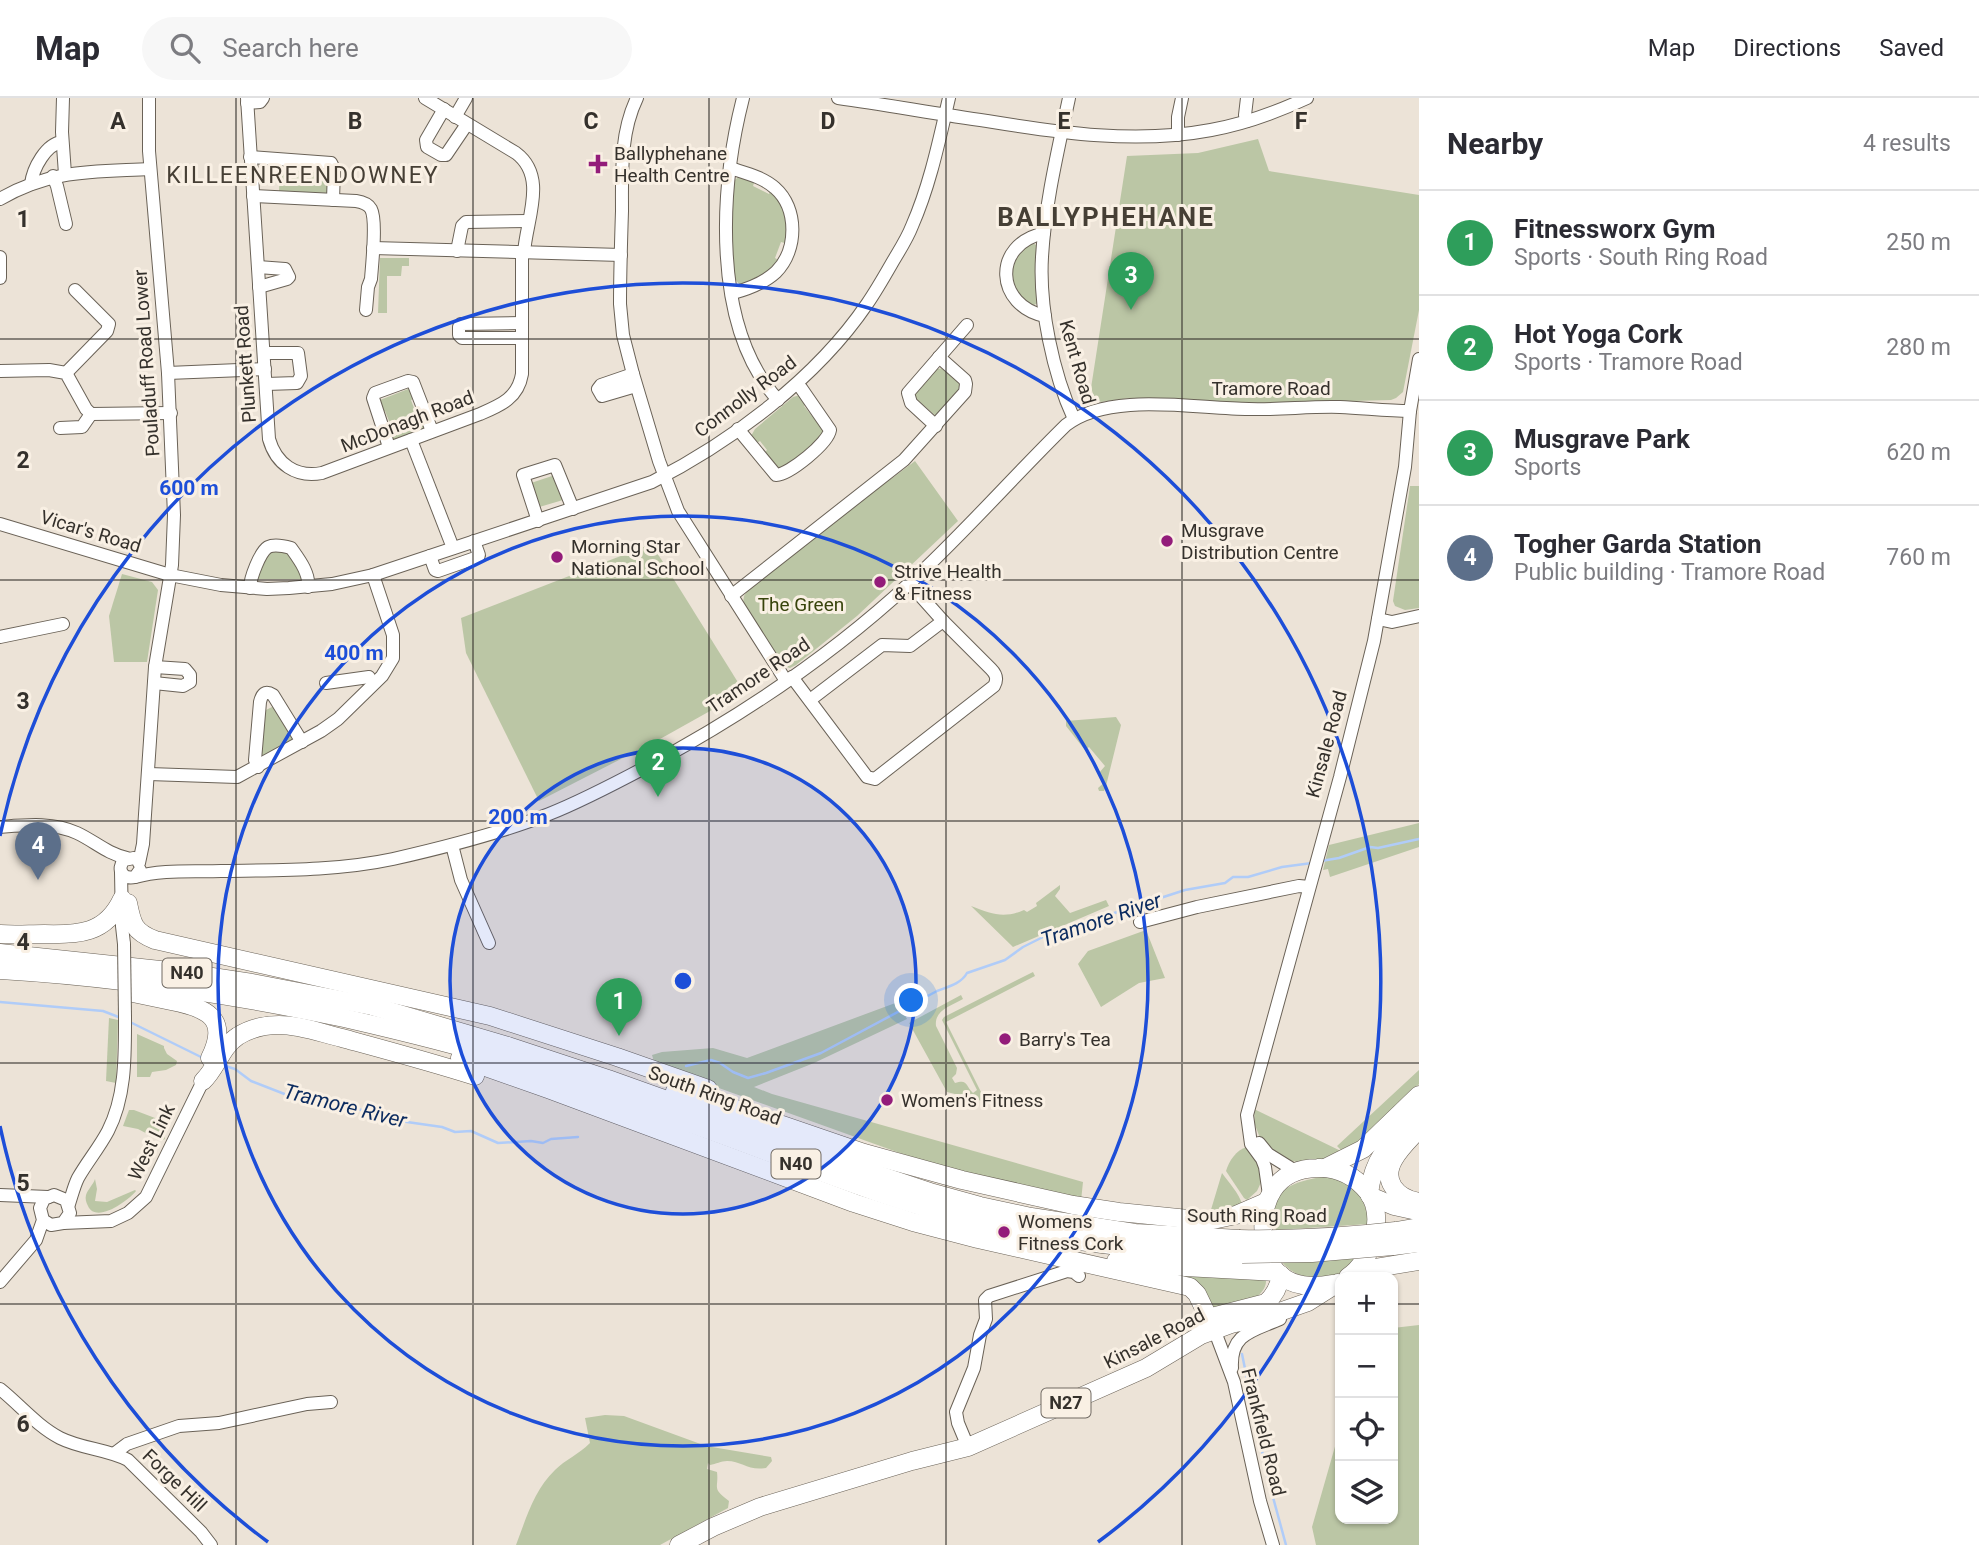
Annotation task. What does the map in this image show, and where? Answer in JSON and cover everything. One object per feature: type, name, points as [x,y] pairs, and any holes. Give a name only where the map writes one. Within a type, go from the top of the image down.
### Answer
[{"type":"highway","points":[[0,934],[88,932],[108,919],[125,901],[134,926],[142,934],[155,940],[490,1016],[680,1079],[924,1170]]},
{"type":"highway","name":"South Ring Road","points":[[0,953],[179,972],[372,1006],[508,1046],[837,1161],[980,1206],[1135,1233],[1241,1246]]},
{"type":"highway","points":[[0,971],[147,996],[203,1009],[211,1016],[218,1035],[203,1081]]},
{"type":"highway","name":"South Ring Road","points":[[0,971],[114,979],[268,1002],[429,1038],[498,1058],[701,1127],[891,1197],[977,1222],[1033,1234],[1184,1252],[1273,1240],[1328,1237],[1395,1239],[1419,1243]]},
{"type":"highway","points":[[268,1002],[426,1047],[913,1222],[1190,1287],[1197,1294],[1211,1324]]},
{"type":"highway","points":[[372,1006],[497,1034],[561,1052],[864,1153],[1006,1191],[1073,1205],[1208,1221],[1227,1217],[1267,1198]]},
{"type":"highway","points":[[361,1022],[588,1096],[665,1126],[752,1165]]},
{"type":"highway","points":[[203,1081],[210,1075],[222,1052],[238,1036],[257,1027],[288,1026],[462,1072],[752,1165]]},
{"type":"highway","points":[[1325,1168],[1363,1149],[1419,1095]]},
{"type":"highway","name":"N27","points":[[1352,1272],[1369,1255],[1374,1238],[1374,1207],[1369,1195],[1371,1175],[1381,1154],[1419,1114]]},
{"type":"highway","points":[[1419,1129],[1393,1160],[1390,1178],[1391,1184],[1400,1195],[1419,1202]]},
{"type":"highway","points":[[1279,1274],[1268,1256],[1262,1224],[1267,1198],[1273,1188],[1297,1172],[1311,1168],[1342,1171],[1355,1179],[1369,1195],[1394,1206],[1419,1211]]},
{"type":"highway","name":"South Ring Road","points":[[1395,1239],[1419,1227]]},
{"type":"highway","points":[[1056,1255],[1279,1274],[1305,1286],[1319,1287],[1335,1282]]},
{"type":"highway","points":[[1372,1272],[1419,1261]]},
{"type":"highway","name":"Kinsale Road","points":[[679,1545],[747,1511],[966,1442],[1146,1368],[1181,1347],[1211,1324],[1266,1303],[1278,1287],[1279,1274]]},
{"type":"highway","name":"Kinsale Road","points":[[1211,1324],[1231,1324],[1268,1316],[1308,1302],[1335,1285]]},
{"type":"street","points":[[63,98],[57,186],[66,224]]},
{"type":"street","name":"Pouladuff Road Lower","points":[[130,864],[143,844],[155,667],[170,575],[174,515],[171,413],[148,136],[149,98]]},
{"type":"street","points":[[247,101],[260,102],[263,98]]},
{"type":"street","name":"McDonagh Road","points":[[269,439],[284,465],[311,475],[322,473],[502,405],[511,398],[521,380],[523,253],[534,184],[532,174],[528,165],[516,153],[425,98]]},
{"type":"street","points":[[455,117],[466,98]]},
{"type":"street","points":[[743,98],[730,167],[726,231],[728,269],[740,330],[748,354],[762,381],[778,400]]},
{"type":"street","points":[[838,98],[1062,133],[1099,135],[1178,135],[1213,130],[1247,121],[1288,102],[1307,98]]},
{"type":"street","name":"Connolly Road","points":[[170,575],[250,588],[308,587],[340,583],[373,575],[538,521],[664,476],[738,429],[796,385],[867,305],[911,229],[926,187],[949,98]]},
{"type":"street","name":"Kent Road","points":[[1069,98],[1044,233],[1041,268],[1045,316],[1059,376],[1074,419]]},
{"type":"street","points":[[1178,135],[1182,98]]},
{"type":"street","points":[[1247,98],[1247,121]]},
{"type":"street","points":[[634,99],[624,141],[621,321],[635,380],[664,476],[680,515],[789,679],[810,700],[867,777],[875,779],[996,682],[991,668],[909,583]]},
{"type":"street","name":"Plunkett Road","points":[[247,101],[269,439]]},
{"type":"street","points":[[31,184],[34,171],[50,146],[62,142]]},
{"type":"street","points":[[250,157],[331,163],[334,169],[333,200]]},
{"type":"street","points":[[730,167],[776,188],[789,208],[793,230],[788,253],[778,270],[757,285],[733,293]]},
{"type":"street","points":[[0,199],[31,184],[59,175],[150,169]]},
{"type":"street","points":[[253,196],[363,202],[371,209],[374,219],[372,279],[368,287],[366,310]]},
{"type":"street","points":[[457,251],[462,226],[466,222],[528,221]]},
{"type":"street","name":"Kent Road","points":[[1044,233],[1025,240],[1016,247],[1007,261],[1006,272],[1010,290],[1020,304],[1045,316]]},
{"type":"street","points":[[373,248],[621,255]]},
{"type":"street","points":[[0,257],[0,278]]},
{"type":"street","name":"Plunkett Road","points":[[258,267],[285,269],[289,277],[259,287]]},
{"type":"street","points":[[66,373],[107,331],[109,324],[75,290]]},
{"type":"street","points":[[487,323],[487,338]]},
{"type":"street","points":[[522,323],[461,324],[458,327],[462,338],[522,338]]},
{"type":"street","points":[[936,426],[908,396],[911,388],[967,325]]},
{"type":"street","points":[[264,353],[296,352],[299,354],[300,366],[300,379],[297,383],[266,384]]},
{"type":"street","points":[[732,596],[904,460],[936,426],[964,392],[966,384],[965,380],[939,357]]},
{"type":"street","name":"Kinsale Road","points":[[1267,1198],[1264,1163],[1251,1144],[1247,1115],[1356,714],[1378,619],[1405,467],[1410,411],[1419,359]]},
{"type":"street","points":[[168,373],[265,369]]},
{"type":"street","points":[[0,371],[49,370],[66,373]]},
{"type":"street","points":[[66,373],[91,414],[171,413]]},
{"type":"street","points":[[389,447],[373,398],[375,393],[408,381],[413,382],[432,431]]},
{"type":"street","points":[[738,429],[776,475],[783,474],[807,457],[828,438],[830,430],[801,388],[796,385]]},
{"type":"street","name":"Tramore Road","points":[[134,877],[186,872],[282,871],[373,863],[505,830],[608,787],[692,742],[789,679],[860,625],[950,544],[1074,419],[1102,408],[1140,405],[1249,410],[1339,407],[1410,411]]},
{"type":"street","points":[[60,428],[82,427],[91,414]]},
{"type":"street","points":[[411,440],[453,548]]},
{"type":"street","points":[[538,521],[523,475],[555,465],[573,509]]},
{"type":"street","name":"Vicar's Road","points":[[0,524],[170,575]]},
{"type":"street","points":[[430,556],[438,571],[478,557],[474,541]]},
{"type":"street","points":[[250,588],[252,575],[265,550],[271,546],[291,548],[306,573],[308,587]]},
{"type":"street","points":[[149,774],[228,778],[244,775],[330,726],[382,676],[393,658],[393,635],[373,575]]},
{"type":"street","points":[[1378,619],[1392,622],[1419,616]]},
{"type":"street","points":[[810,700],[882,645],[910,646],[943,621]]},
{"type":"street","points":[[0,637],[63,624]]},
{"type":"street","points":[[154,683],[183,686],[190,682],[190,675],[185,669],[155,667]]},
{"type":"street","points":[[326,683],[369,677]]},
{"type":"street","points":[[348,681],[358,701]]},
{"type":"street","points":[[258,766],[255,758],[260,702],[264,693],[273,695],[302,742]]},
{"type":"street","points":[[0,827],[59,827],[76,832],[130,864]]},
{"type":"street","points":[[452,845],[461,880],[489,943]]},
{"type":"street","points":[[125,901],[134,877],[126,877],[130,864]]},
{"type":"street","points":[[0,1282],[27,1253],[50,1220],[69,1217],[69,1206],[77,1179],[111,1123],[122,1087],[125,1047],[125,901],[130,864]]},
{"type":"street","name":"Tramore Road","points":[[130,864],[186,872]]},
{"type":"street","points":[[1140,922],[1310,882]]},
{"type":"street","name":"West Link","points":[[50,1220],[103,1223],[119,1218],[146,1197],[203,1081]]},
{"type":"street","points":[[1250,1133],[1268,1154],[1297,1172]]},
{"type":"street","points":[[50,1220],[41,1203],[77,1179]]},
{"type":"street","points":[[0,1195],[63,1197],[87,1223]]},
{"type":"street","points":[[27,1196],[50,1220]]},
{"type":"street","points":[[966,1442],[956,1412],[974,1368],[986,1319],[985,1300],[989,1296],[1067,1270],[1079,1276]]},
{"type":"street","points":[[1234,1382],[1231,1355],[1242,1336],[1287,1316],[1308,1302]]},
{"type":"street","name":"Frankfield Road","points":[[1211,1324],[1234,1382],[1260,1501],[1273,1545]]},
{"type":"street","name":"Forge Hill","points":[[0,1389],[58,1437],[80,1446],[115,1453],[128,1460],[211,1545]]},
{"type":"street","points":[[115,1453],[127,1444],[179,1426],[219,1423],[307,1404],[331,1402]]},
{"type":"green space","points":[[1258,139],[1269,171],[1419,195],[1419,310],[1403,392],[1391,400],[1242,404],[1130,398],[1101,402],[1095,399],[1091,388],[1127,156],[1198,153]]},
{"type":"green space","points":[[280,170],[329,173],[328,193],[279,191]]},
{"type":"green space","points":[[739,176],[755,180],[753,186],[769,194],[772,188],[786,211],[788,244],[781,242],[775,258],[780,261],[757,280],[745,284],[739,284],[734,276],[730,251],[734,181]]},
{"type":"green space","points":[[1031,242],[1036,245],[1038,303],[1032,306],[1025,304],[1012,286],[1011,260]]},
{"type":"green space","points":[[380,258],[409,258],[409,266],[402,266],[401,276],[387,276],[387,313],[378,313]]},
{"type":"green space","points":[[944,368],[958,380],[960,389],[936,416],[914,397],[915,392],[937,369]]},
{"type":"green space","points":[[412,389],[416,398],[411,400],[417,416],[423,414],[426,428],[393,441],[386,428],[391,426],[385,411],[379,412],[380,400]]},
{"type":"green space","points":[[800,395],[808,402],[804,406],[812,416],[816,413],[824,424],[824,438],[779,471],[762,455],[767,450],[760,441],[754,445],[751,436],[755,429],[793,397]]},
{"type":"green space","name":"The Green","points":[[915,461],[958,521],[857,616],[796,665],[790,668],[783,666],[743,603],[744,596],[750,587]]},
{"type":"green space","points":[[555,475],[563,500],[536,508],[528,484]]},
{"type":"green space","points":[[1410,486],[1419,486],[1419,608],[1405,610],[1395,606],[1393,601]]},
{"type":"green space","points":[[649,545],[663,562],[744,692],[539,801],[466,653],[461,618]]},
{"type":"green space","points":[[271,551],[289,552],[304,579],[255,579],[265,555]]},
{"type":"green space","points":[[122,574],[152,582],[158,590],[147,662],[114,662],[109,616]]},
{"type":"green space","points":[[274,706],[295,739],[265,757],[260,757],[264,711]]},
{"type":"green space","points":[[1116,717],[1121,725],[1106,786],[1104,791],[1099,791],[1098,788],[1105,782],[1099,773],[1105,766],[1089,747],[1085,750],[1066,726],[1066,721]]},
{"type":"green space","points":[[1419,823],[1419,847],[1330,877],[1328,869],[1323,870],[1329,845]]},
{"type":"green space","points":[[1060,885],[1055,896],[1070,913],[1106,900],[1109,906],[1013,947],[971,906],[998,914],[1024,910],[1027,912]]},
{"type":"green space","points":[[1146,930],[1165,978],[1139,983],[1101,1007],[1078,964],[1088,951]]},
{"type":"green space","points":[[1033,972],[1035,976],[946,1022],[986,1102],[947,1092],[909,1023],[961,995],[963,999],[940,1012],[936,1026],[957,1068],[952,1078],[955,1083],[964,1082],[973,1093],[977,1090],[942,1020]]},
{"type":"green space","points":[[898,1002],[907,1019],[814,1063],[754,1087],[1083,1182],[1081,1201],[936,1166],[655,1065],[652,1055],[713,1048],[747,1058]]},
{"type":"green space","points":[[109,1018],[118,1020],[116,1083],[106,1081]]},
{"type":"green space","points":[[137,1034],[164,1046],[167,1054],[177,1061],[176,1065],[152,1072],[150,1077],[137,1077]]},
{"type":"green space","points":[[1419,1070],[1419,1084],[1382,1124],[1337,1157],[1297,1162],[1288,1160],[1276,1154],[1260,1138],[1255,1125],[1254,1109],[1343,1152],[1337,1146]]},
{"type":"green space","points":[[129,1110],[155,1118],[153,1124],[162,1125],[165,1139],[161,1141],[138,1129],[123,1126]]},
{"type":"green space","points":[[1247,1147],[1253,1151],[1263,1178],[1257,1191],[1247,1200],[1226,1171],[1234,1156]]},
{"type":"green space","points":[[1222,1173],[1242,1204],[1236,1208],[1210,1213]]},
{"type":"green space","points":[[1322,1177],[1341,1180],[1355,1190],[1364,1205],[1369,1224],[1276,1230],[1274,1206],[1283,1191],[1300,1182]]},
{"type":"green space","points":[[95,1179],[95,1201],[107,1202],[136,1191],[119,1205],[98,1213],[92,1211],[86,1199]]},
{"type":"green space","points":[[1354,1258],[1341,1272],[1320,1278],[1299,1274],[1282,1262]]},
{"type":"green space","points":[[1136,1271],[1265,1276],[1266,1282],[1258,1296],[1211,1308],[1209,1300]]},
{"type":"green space","points":[[1419,1325],[1419,1545],[1316,1545],[1312,1527],[1335,1446],[1335,1524],[1398,1524],[1398,1327]]},
{"type":"green space","points":[[624,1416],[706,1446],[771,1457],[772,1461],[766,1468],[760,1469],[732,1461],[710,1465],[708,1463],[707,1469],[717,1472],[717,1488],[729,1501],[728,1508],[660,1545],[516,1545],[541,1486],[559,1466],[590,1443],[585,1418]]},
{"type":"waterway","name":"Tramore River","points":[[1321,861],[1370,847],[1378,848],[1419,839]]},
{"type":"waterway","name":"Tramore River","points":[[686,1066],[711,1060],[748,1078],[766,1073],[821,1053],[958,982],[967,973],[1005,960],[1049,934],[1063,935],[1102,917],[1185,890],[1225,883],[1233,877],[1248,877],[1282,867],[1312,863]]},
{"type":"waterway","name":"Tramore River","points":[[0,1002],[103,1011],[121,1018]]},
{"type":"waterway","name":"Tramore River","points":[[130,1022],[203,1058]]},
{"type":"waterway","name":"Tramore River","points":[[222,1065],[235,1069],[251,1081],[287,1095],[332,1099],[407,1122],[442,1127],[455,1132],[471,1131],[498,1143],[543,1143],[551,1139],[578,1137]]},
{"type":"waterway","points":[[1242,1354],[1252,1403]]},
{"type":"waterway","points":[[1255,1414],[1263,1456]]},
{"type":"waterway","points":[[1265,1468],[1286,1545]]},
{"type":"place","name":"Ballyphehane Health Centre","points":[[598,164]]},
{"type":"place","name":"Musgrave Park","points":[[1131,310]]},
{"type":"place","name":"Musgrave Distribution Centre","points":[[1167,541]]},
{"type":"place","name":"Morning Star National School","points":[[557,557]]},
{"type":"place","name":"Strive Health & Fitness","points":[[880,582]]},
{"type":"place","name":"Hot Yoga Cork","points":[[658,797]]},
{"type":"place","name":"Togher Garda Station","points":[[38,880]]},
{"type":"place","name":"Fitnessworx Gym","points":[[619,1036]]},
{"type":"place","name":"Barry's Tea","points":[[1005,1039]]},
{"type":"place","name":"Women's Fitness","points":[[887,1100]]},
{"type":"place","name":"Womens Fitness Cork","points":[[1004,1232]]},
{"type":"district","name":"KILLEENREENDOWNEY","points":[[303,175]]},
{"type":"district","name":"BALLYPHEHANE","points":[[1106,217]]}]
